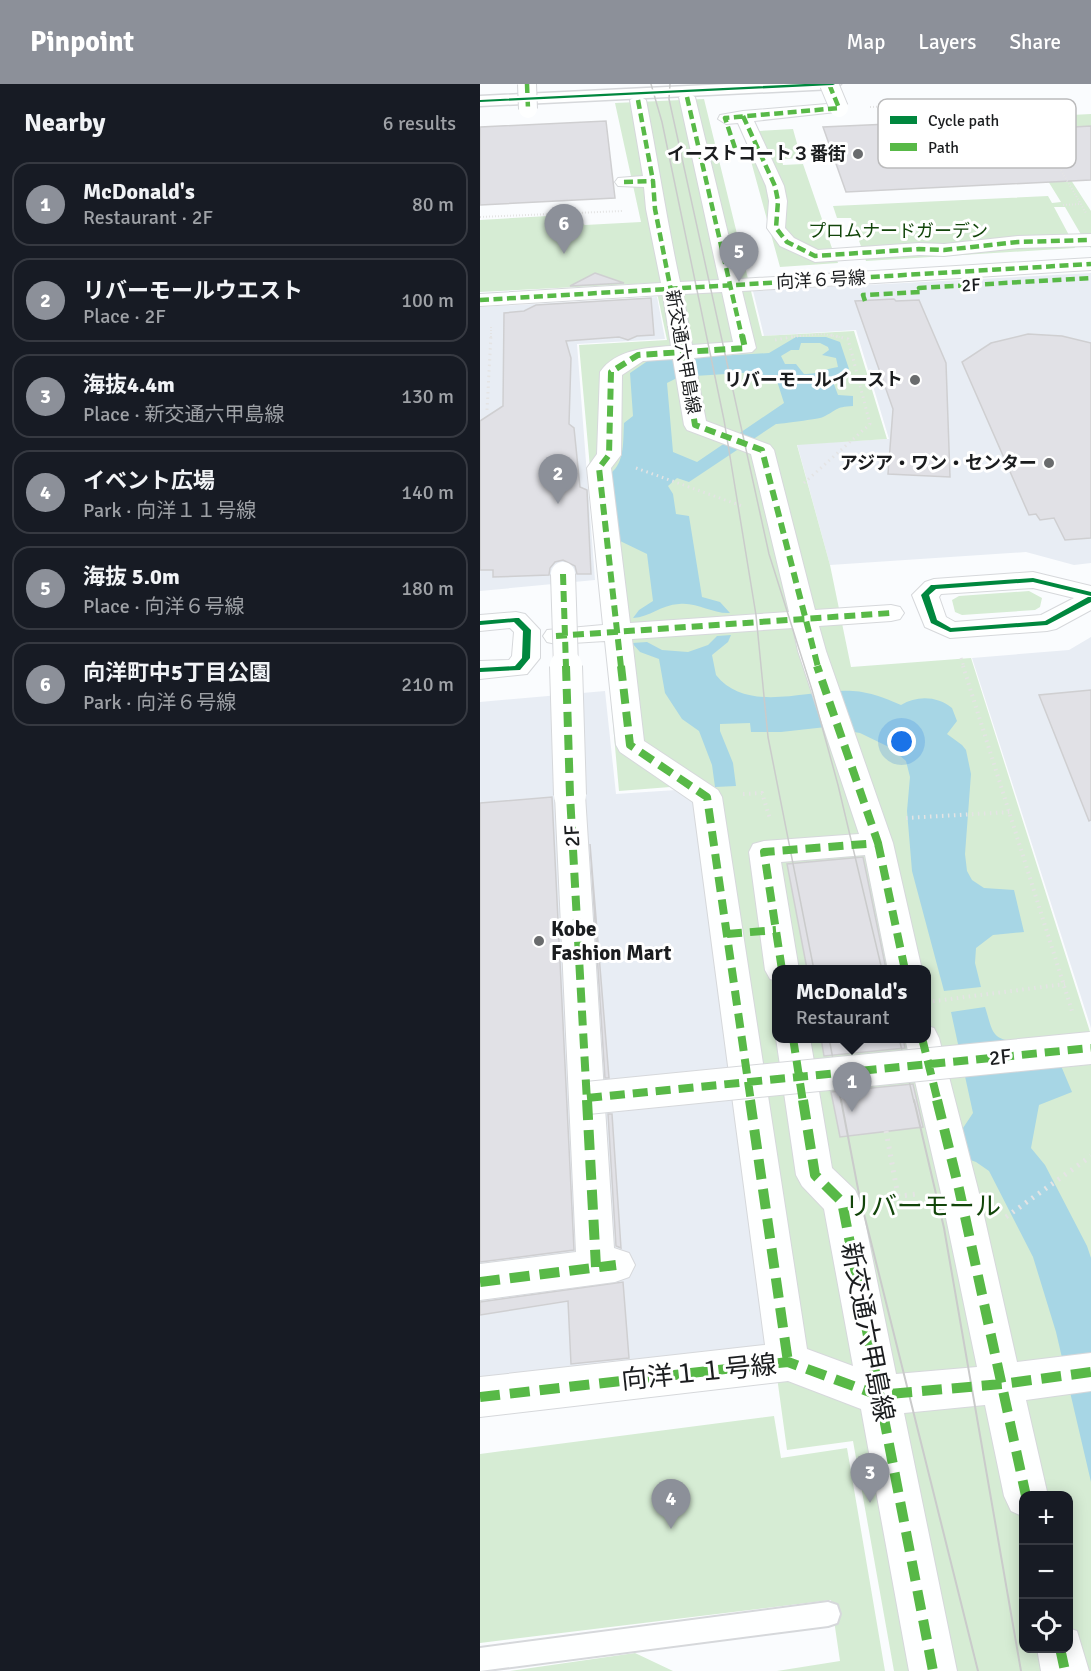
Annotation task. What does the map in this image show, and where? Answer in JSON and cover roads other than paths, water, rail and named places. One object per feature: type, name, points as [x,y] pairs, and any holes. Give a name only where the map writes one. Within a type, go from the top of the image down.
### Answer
[{"type":"street","points":[[527,84],[528,109]]},
{"type":"street","points":[[480,90],[598,84]]},
{"type":"street","points":[[480,101],[831,84],[839,108],[725,117],[735,148]]},
{"type":"street","points":[[671,91],[730,285],[745,348],[638,355],[611,372],[609,455],[599,468],[630,745],[707,797],[788,1362]]},
{"type":"street","name":"新交通六甲島線","points":[[638,100],[653,181],[655,209],[684,353],[695,425],[762,450],[804,619]]},
{"type":"street","points":[[743,116],[775,186],[778,201],[776,228],[787,242],[815,256],[919,249],[944,250],[1017,242],[1091,240]]},
{"type":"street","points":[[624,183],[653,181]]},
{"type":"street","name":"向洋６号線","points":[[480,300],[1091,264]]},
{"type":"street","name":"2F","points":[[865,301],[863,295],[921,292],[919,288],[1091,278]]},
{"type":"street","name":"2F","points":[[480,1282],[606,1266],[587,1098],[570,795],[563,574]]},
{"type":"street","points":[[1091,594],[1033,580],[934,587],[925,595],[934,621],[950,630],[1047,623],[1091,599]]},
{"type":"street","points":[[556,636],[891,613]]},
{"type":"street","points":[[804,619],[824,687],[878,843],[904,965]]},
{"type":"street","points":[[480,623],[516,620],[527,630],[526,658],[517,668],[480,670]]},
{"type":"street","points":[[781,965],[764,852],[878,843]]},
{"type":"street","points":[[727,934],[776,930]]},
{"type":"street","name":"新交通六甲島線","points":[[794,1043],[815,1175],[842,1202],[933,1671]]},
{"type":"street","points":[[923,1043],[959,1190],[1025,1491]]},
{"type":"street","name":"2F","points":[[587,1098],[1091,1048]]},
{"type":"street","name":"向洋１１号線","points":[[480,1397],[788,1362],[879,1395],[1002,1384],[1073,1374]]},
{"type":"street","points":[[1061,1653],[1065,1671]]},
{"type":"lane","points":[[480,1660],[828,1614]]},
{"type":"water","points":[[796,337],[826,337],[840,342],[849,369],[832,379],[838,395],[853,396],[853,406],[839,408],[820,418],[776,424],[689,482],[677,478],[668,486],[673,494],[676,514],[689,516],[702,597],[720,602],[730,613],[679,604],[633,618],[639,610],[653,601],[647,554],[616,539],[611,473],[621,457],[624,423],[633,416],[630,373],[649,360],[769,353]],"holes":[[[801,343],[820,343],[828,347],[829,350],[822,355],[836,358],[838,367],[804,374],[796,364],[785,364],[781,356],[791,350],[799,350]],[[757,372],[777,381],[784,403],[697,462],[673,452],[667,383],[679,377]]]},
{"type":"water","points":[[731,635],[728,642],[712,655],[716,675],[729,687],[745,694],[780,697],[853,691],[877,696],[901,705],[920,698],[934,699],[952,708],[957,721],[947,734],[966,750],[971,774],[965,854],[967,871],[972,880],[984,888],[1014,890],[1024,932],[993,935],[976,948],[975,963],[981,987],[944,991],[912,871],[907,811],[910,777],[906,761],[891,748],[860,733],[826,727],[781,732],[751,732],[750,723],[720,724],[720,731],[733,763],[736,786],[715,787],[712,765],[699,731],[682,719],[665,693],[659,659],[640,652],[632,643],[647,642],[662,650],[688,652],[708,645],[717,636]]},
{"type":"water","points":[[985,1007],[992,1028],[999,1038],[1021,1042],[1051,1042],[1072,1092],[1039,1105],[1031,1148],[1045,1165],[1091,1258],[1091,1482],[1056,1332],[1033,1257],[989,1171],[976,1162],[959,1156],[951,1132],[963,1128],[973,1113],[951,1012]]},
{"type":"tram line","points":[[651,84],[662,122],[724,420],[756,615],[768,737],[813,965]]},
{"type":"tram line","points":[[670,84],[669,99],[769,554],[812,690],[838,785],[881,965]]},
{"type":"tram line","points":[[830,1043],[841,1102]]},
{"type":"tram line","points":[[900,1043],[914,1102]]},
{"type":"tram line","points":[[841,1100],[859,1194],[978,1671]]},
{"type":"tram line","points":[[914,1100],[944,1228],[1021,1671]]},
{"type":"place","name":"イーストコート３番街","points":[[858,154]]},
{"type":"place","name":"向洋町中5丁目公園","points":[[564,254]]},
{"type":"place","name":"海抜 5.0m","points":[[739,282]]},
{"type":"place","name":"リバーモールイースト","points":[[915,380]]},
{"type":"place","name":"アジア・ワン・センター","points":[[1049,463]]},
{"type":"place","name":"リバーモールウエスト","points":[[558,504]]},
{"type":"place","name":"Kobe Fashion Mart","points":[[539,941]]},
{"type":"place","name":"McDonald's","points":[[852,1112]]},
{"type":"place","name":"海抜4.4m","points":[[870,1503]]},
{"type":"place","name":"イベント広場","points":[[671,1529]]},
{"type":"park label","name":"プロムナードガーデン","points":[[898,231]]},
{"type":"park label","name":"リバーモール","points":[[923,1207]]}]
